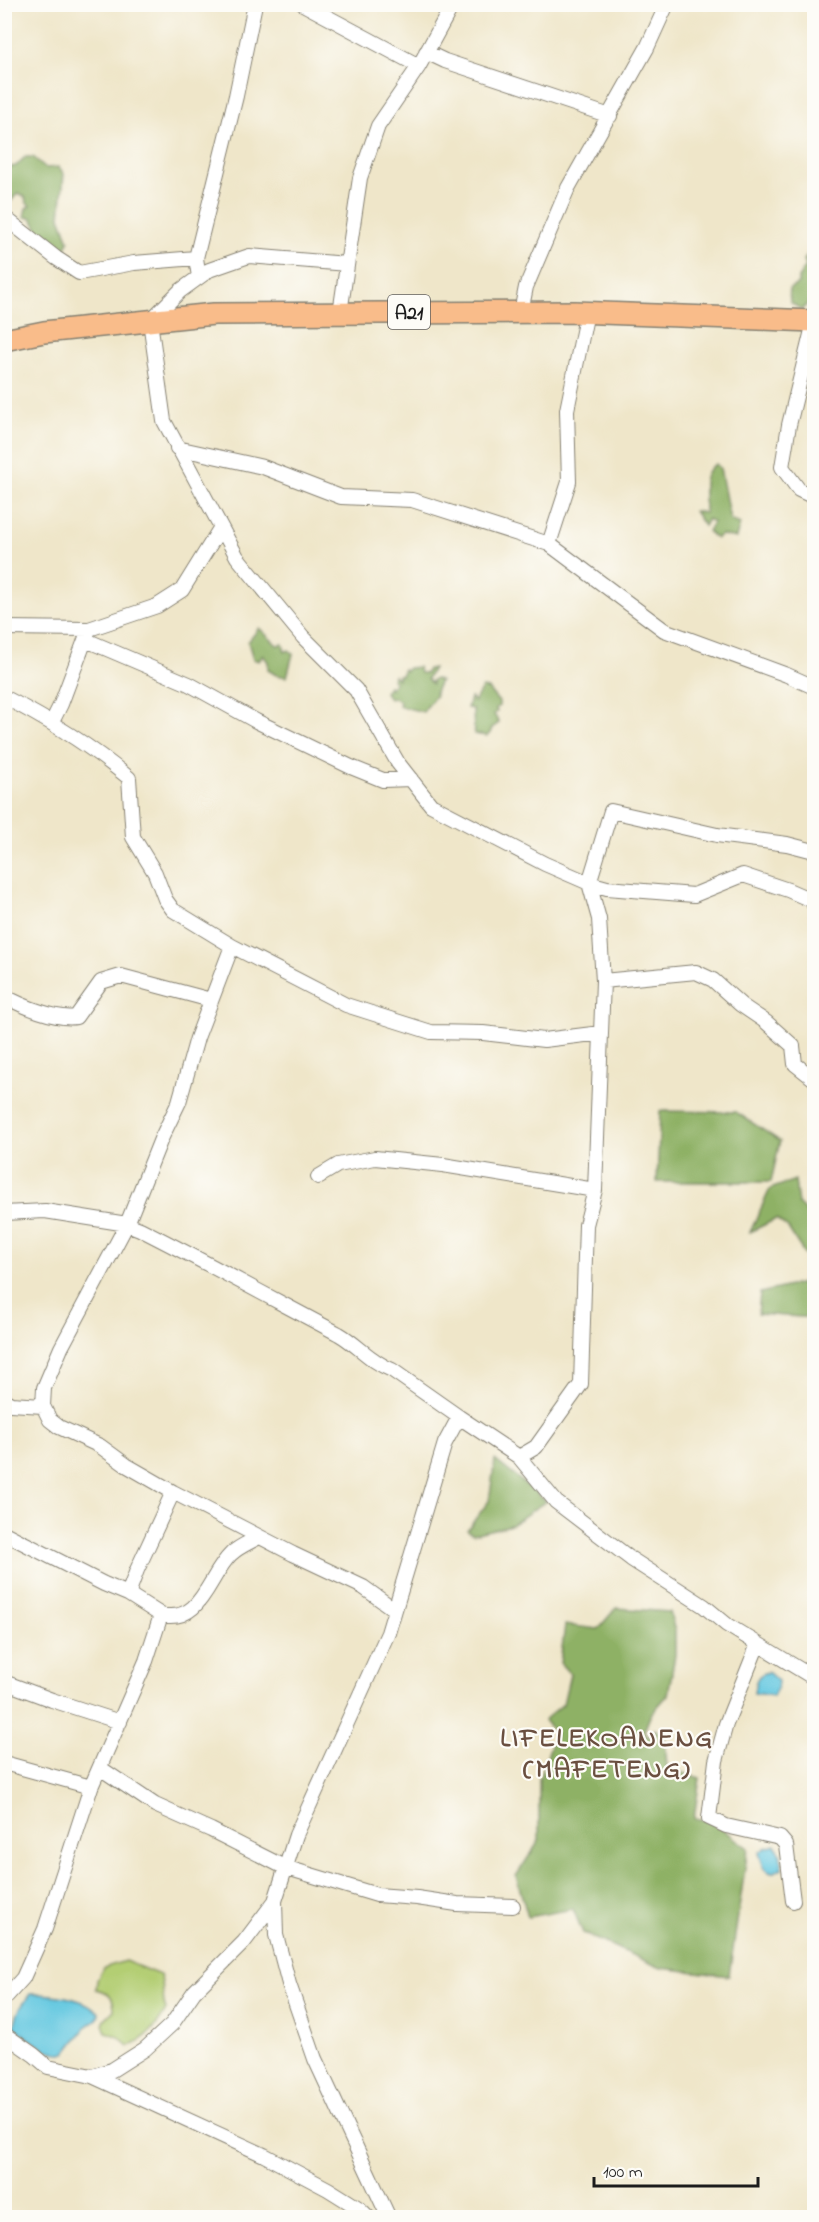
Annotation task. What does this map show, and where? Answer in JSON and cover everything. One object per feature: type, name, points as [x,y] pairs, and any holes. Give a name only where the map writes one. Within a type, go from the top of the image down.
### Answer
[{"type":"main road","name":"A21","points":[[4,340],[44,332],[214,314],[587,312],[814,322]]},
{"type":"street","points":[[199,277],[196,258],[234,105],[255,4]]},
{"type":"street","points":[[303,4],[419,66]]},
{"type":"street","points":[[340,313],[360,178],[378,126],[419,66],[453,4]]},
{"type":"street","points":[[521,312],[526,287],[567,188],[647,48],[667,4]]},
{"type":"street","points":[[426,52],[445,61],[610,116]]},
{"type":"street","points":[[4,217],[79,273],[134,263],[196,258]]},
{"type":"street","points":[[347,264],[249,256],[209,270],[180,291],[150,321],[164,421],[237,557],[303,637],[357,690],[398,763],[431,805],[545,864],[589,883],[607,888],[694,895],[743,876],[788,890],[811,900],[814,906]]},
{"type":"street","points":[[549,544],[569,482],[567,410],[587,312]]},
{"type":"street","points":[[814,322],[789,425],[782,467],[799,490],[814,497]]},
{"type":"street","points":[[177,448],[263,467],[341,497],[412,500],[549,544],[664,630],[814,687]]},
{"type":"street","points":[[52,722],[88,634],[157,606],[182,590],[221,527]]},
{"type":"street","points":[[4,628],[88,634],[351,767],[383,780],[411,779]]},
{"type":"street","points":[[4,697],[52,722],[108,760],[129,778],[133,837],[154,873],[165,899],[173,910],[232,946],[346,1005],[431,1032],[483,1033],[544,1040],[601,1033]]},
{"type":"street","points":[[519,1458],[536,1448],[581,1384],[586,1225],[595,1190],[603,981],[599,919],[589,883],[611,811],[717,836],[787,844],[814,851]]},
{"type":"street","points":[[232,946],[197,1038],[179,1102],[161,1139],[127,1224],[61,1348],[45,1388],[43,1406],[55,1424],[100,1446],[126,1465],[173,1492],[363,1587],[395,1610]]},
{"type":"street","points":[[603,981],[696,972],[713,980],[793,1046],[795,1064],[814,1079]]},
{"type":"street","points":[[4,996],[57,1016],[76,1017],[101,982],[121,976],[211,1000]]},
{"type":"street","points":[[318,1177],[338,1165],[375,1158],[443,1165],[595,1190]]},
{"type":"street","points":[[4,1212],[45,1211],[127,1224],[227,1274],[344,1337],[381,1366],[392,1370],[519,1458],[556,1502],[631,1559],[704,1606],[727,1625],[814,1678]]},
{"type":"street","points":[[4,1400],[11,1404],[43,1406]]},
{"type":"street","points":[[389,2217],[315,2059],[276,1935],[275,1901],[284,1867],[332,1754],[388,1633],[445,1443],[459,1417]]},
{"type":"street","points":[[128,1594],[136,1570],[173,1492]]},
{"type":"street","points":[[4,1533],[128,1594],[161,1615],[172,1618],[197,1606],[231,1554],[259,1537]]},
{"type":"street","points":[[4,1999],[23,1978],[45,1929],[91,1787],[146,1661],[161,1615]]},
{"type":"street","points":[[758,1644],[726,1724],[716,1761],[709,1818],[726,1826],[780,1838],[786,1845],[793,1901]]},
{"type":"street","points":[[4,1682],[120,1722]]},
{"type":"street","points":[[4,1763],[91,1787]]},
{"type":"street","points":[[100,1768],[155,1804],[284,1867],[377,1894],[457,1904],[513,1906]]},
{"type":"street","points":[[92,2076],[112,2070],[145,2049],[172,2024],[194,1992],[244,1942],[275,1901]]},
{"type":"street","points":[[4,2034],[48,2067],[92,2076],[264,2155],[328,2189],[369,2217]]},
{"type":"green space","points":[[25,157],[33,157],[46,168],[59,167],[64,174],[60,217],[69,241],[62,256],[44,239],[32,218],[24,217],[26,208],[30,206],[25,197],[18,193],[11,201],[5,197],[4,168],[16,166]]},
{"type":"green space","points":[[814,244],[814,297],[802,310],[790,302],[789,289],[798,284],[798,278],[806,266],[804,260]]},
{"type":"green space","points":[[716,464],[720,468],[730,520],[740,524],[736,538],[721,535],[716,539],[708,531],[713,522],[708,519],[704,526],[694,511],[705,513],[705,479],[710,468]]},
{"type":"green space","points":[[259,628],[277,645],[283,644],[285,652],[289,650],[293,654],[287,677],[276,675],[268,670],[268,662],[263,655],[259,661],[253,659],[248,642]]},
{"type":"green space","points":[[418,667],[420,673],[426,673],[428,669],[433,668],[427,679],[432,684],[432,680],[440,681],[436,695],[423,712],[399,706],[400,701],[394,698],[389,699],[385,692],[395,682],[392,680],[394,675],[398,679],[398,675],[401,675],[404,669],[406,671],[408,668]]},
{"type":"green space","points":[[482,688],[488,689],[499,702],[497,712],[494,714],[499,723],[487,736],[474,734],[473,709],[467,708],[471,698],[474,702]]},
{"type":"green space","points":[[660,1111],[736,1112],[780,1141],[771,1182],[657,1182]]},
{"type":"green space","points":[[795,1180],[798,1204],[814,1220],[814,1257],[805,1255],[788,1228],[776,1219],[750,1232],[770,1189]]},
{"type":"green space","points":[[814,1277],[814,1318],[758,1314],[760,1293],[811,1281]]},
{"type":"green space","points":[[495,1460],[546,1501],[511,1525],[473,1534],[467,1530],[489,1501]]},
{"type":"green space","points":[[616,1608],[670,1612],[675,1632],[675,1655],[668,1695],[651,1714],[644,1731],[649,1737],[655,1729],[665,1738],[667,1768],[700,1778],[694,1818],[711,1821],[748,1848],[729,1976],[661,1968],[583,1933],[573,1909],[528,1917],[516,1876],[539,1841],[539,1779],[555,1734],[544,1720],[563,1704],[570,1674],[560,1663],[565,1625],[598,1629]]},
{"type":"green space","points":[[125,1961],[160,1975],[166,2010],[150,2032],[129,2046],[119,2037],[106,2032],[103,2024],[114,2010],[113,2001],[107,1993],[96,1989],[97,1980],[103,1968]]},
{"type":"water","points":[[768,1672],[778,1681],[773,1696],[754,1693],[759,1677]]},
{"type":"water","points":[[775,1845],[780,1852],[782,1868],[772,1873],[765,1868],[759,1853]]},
{"type":"water","points":[[30,1994],[76,2000],[93,2007],[99,2013],[97,2019],[85,2028],[66,2053],[59,2053],[45,2049],[15,2028],[18,2014]]},
{"type":"district","name":"LIFELEKOANENG (MAFETENG)","points":[[607,1752]]}]
